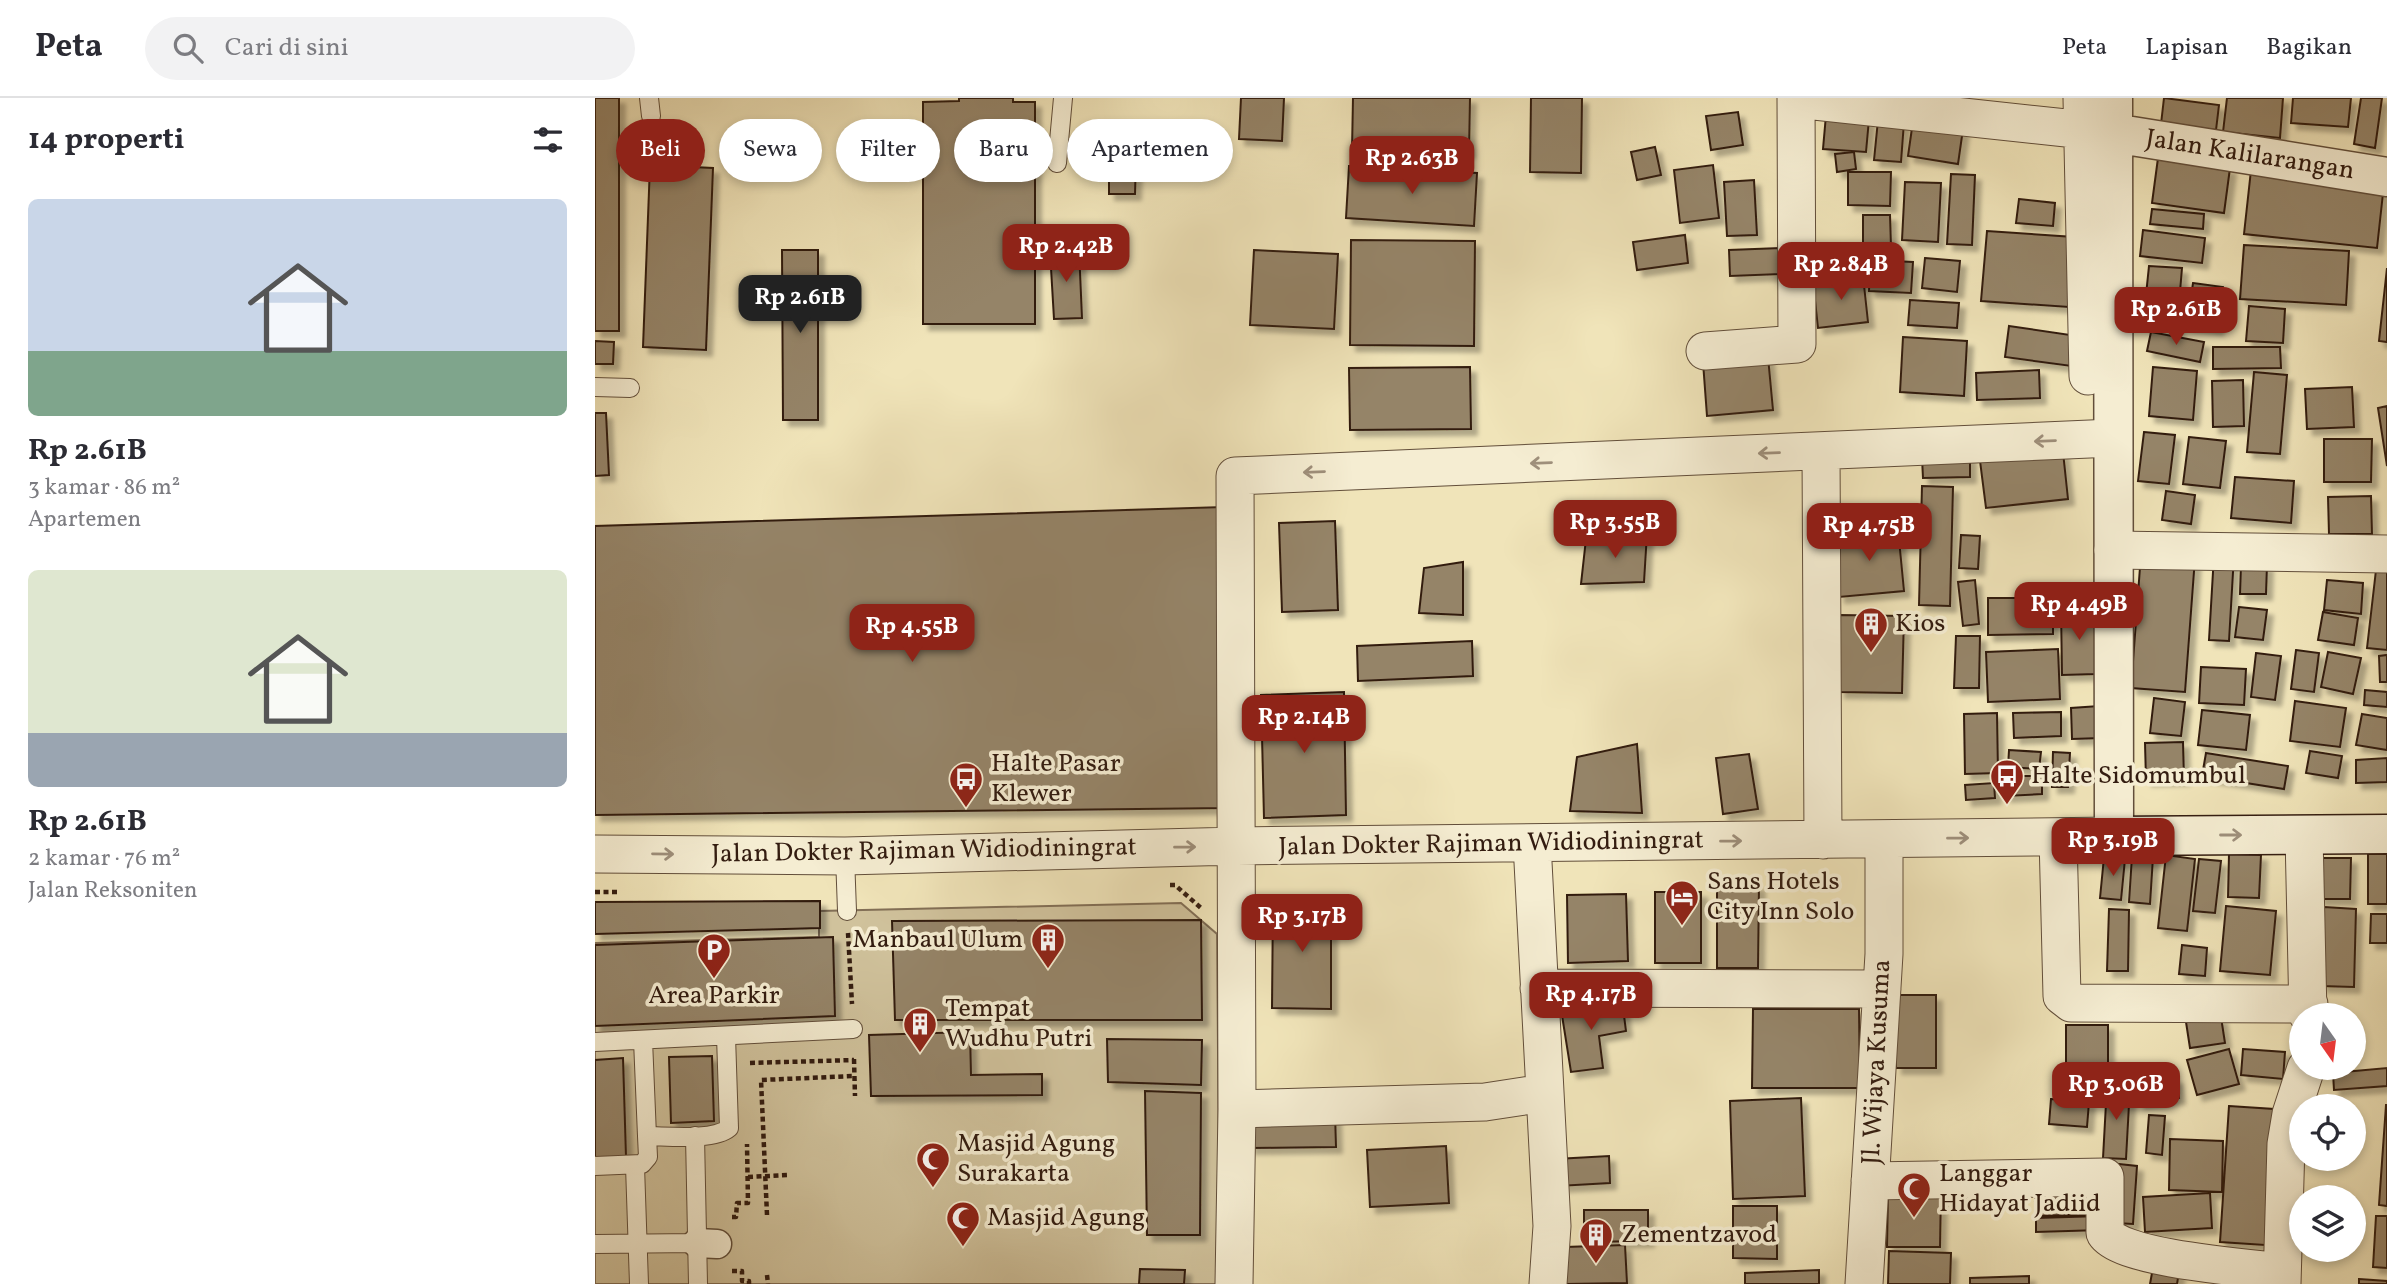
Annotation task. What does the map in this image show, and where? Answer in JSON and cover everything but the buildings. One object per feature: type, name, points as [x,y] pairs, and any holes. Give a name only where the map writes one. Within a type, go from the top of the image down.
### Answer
[{"type":"street","points":[[1705,351],[1797,344],[1796,98],[2098,115]]},
{"type":"street","points":[[2088,376],[2098,115]]},
{"type":"street","points":[[2098,115],[2113,438],[2114,836]]},
{"type":"street","name":"Jalan Kalilarangan","points":[[2098,115],[2387,177]]},
{"type":"street","points":[[1234,1284],[1237,1108],[1235,476],[2113,438]]},
{"type":"street","points":[[1821,451],[1823,840]]},
{"type":"street","points":[[2113,550],[2387,554]]},
{"type":"street","name":"Jalan Dokter Rajiman Widiodiningrat","points":[[595,854],[845,856],[1237,846],[2387,834]]},
{"type":"street","points":[[2304,835],[2309,1003]]},
{"type":"street","points":[[2059,836],[2061,996],[2065,1000],[2071,1003],[2289,1009]]},
{"type":"street","name":"Jl. Wijaya Kusuma","points":[[1864,1284],[1882,989],[1884,840]]},
{"type":"street","points":[[1532,843],[1552,1226],[1548,1284]]},
{"type":"street","points":[[1539,988],[1882,989]]},
{"type":"street","points":[[1870,1181],[2105,1177],[2107,1236],[2139,1268],[2282,1278],[2286,1144],[2291,1114],[2302,1080]]},
{"type":"street","points":[[1237,1108],[1485,1102],[1544,1093]]},
{"type":"lane","points":[[1057,163],[1063,98]]},
{"type":"lane","points":[[595,387],[630,388]]},
{"type":"lane","points":[[845,856],[847,911]]},
{"type":"lane","points":[[595,1042],[853,1030]]},
{"type":"lane","points":[[647,1136],[695,1136],[725,1132],[729,1128],[726,1036]]},
{"type":"lane","points":[[595,1166],[635,1166],[647,1160],[643,1040]]},
{"type":"lane","points":[[695,1136],[709,1243],[698,1284]]},
{"type":"lane","points":[[635,1166],[639,1284]]},
{"type":"lane","points":[[595,1244],[709,1243]]},
{"type":"path","points":[[1161,886],[1175,885],[1206,912]]},
{"type":"path","points":[[595,892],[623,892]]},
{"type":"path","points":[[847,911],[855,1096]]},
{"type":"path","points":[[745,1063],[854,1060]]},
{"type":"path","points":[[767,1215],[761,1080],[854,1076]]},
{"type":"path","points":[[709,1243],[711,1217],[736,1217],[737,1203],[748,1203],[747,1139]]},
{"type":"path","points":[[748,1177],[788,1175]]},
{"type":"path","points":[[767,1275],[768,1284]]},
{"type":"shaded area","points":[[1181,903],[1217,934],[1220,1284],[595,1284],[595,943],[819,937],[819,911]]},
{"type":"place","name":"Kios","points":[[1871,654]]},
{"type":"place","name":"Halte Sidomumbul","points":[[2007,806]]},
{"type":"place","name":"Halte Pasar Klewer","points":[[966,809]]},
{"type":"place","name":"Sans Hotels City Inn Solo","points":[[1682,927]]},
{"type":"place","name":"Manbaul Ulum","points":[[1048,970]]},
{"type":"place","name":"Area Parkir","points":[[714,980]]},
{"type":"place","name":"Tempat Wudhu Putri","points":[[920,1054]]},
{"type":"place","name":"Masjid Agung Surakarta","points":[[933,1189]]},
{"type":"place","name":"Langgar Hidayat Jadiid","points":[[1914,1219]]},
{"type":"place","name":"Masjid Agung","points":[[963,1248]]},
{"type":"place","name":"Zementzavod","points":[[1596,1265]]}]
